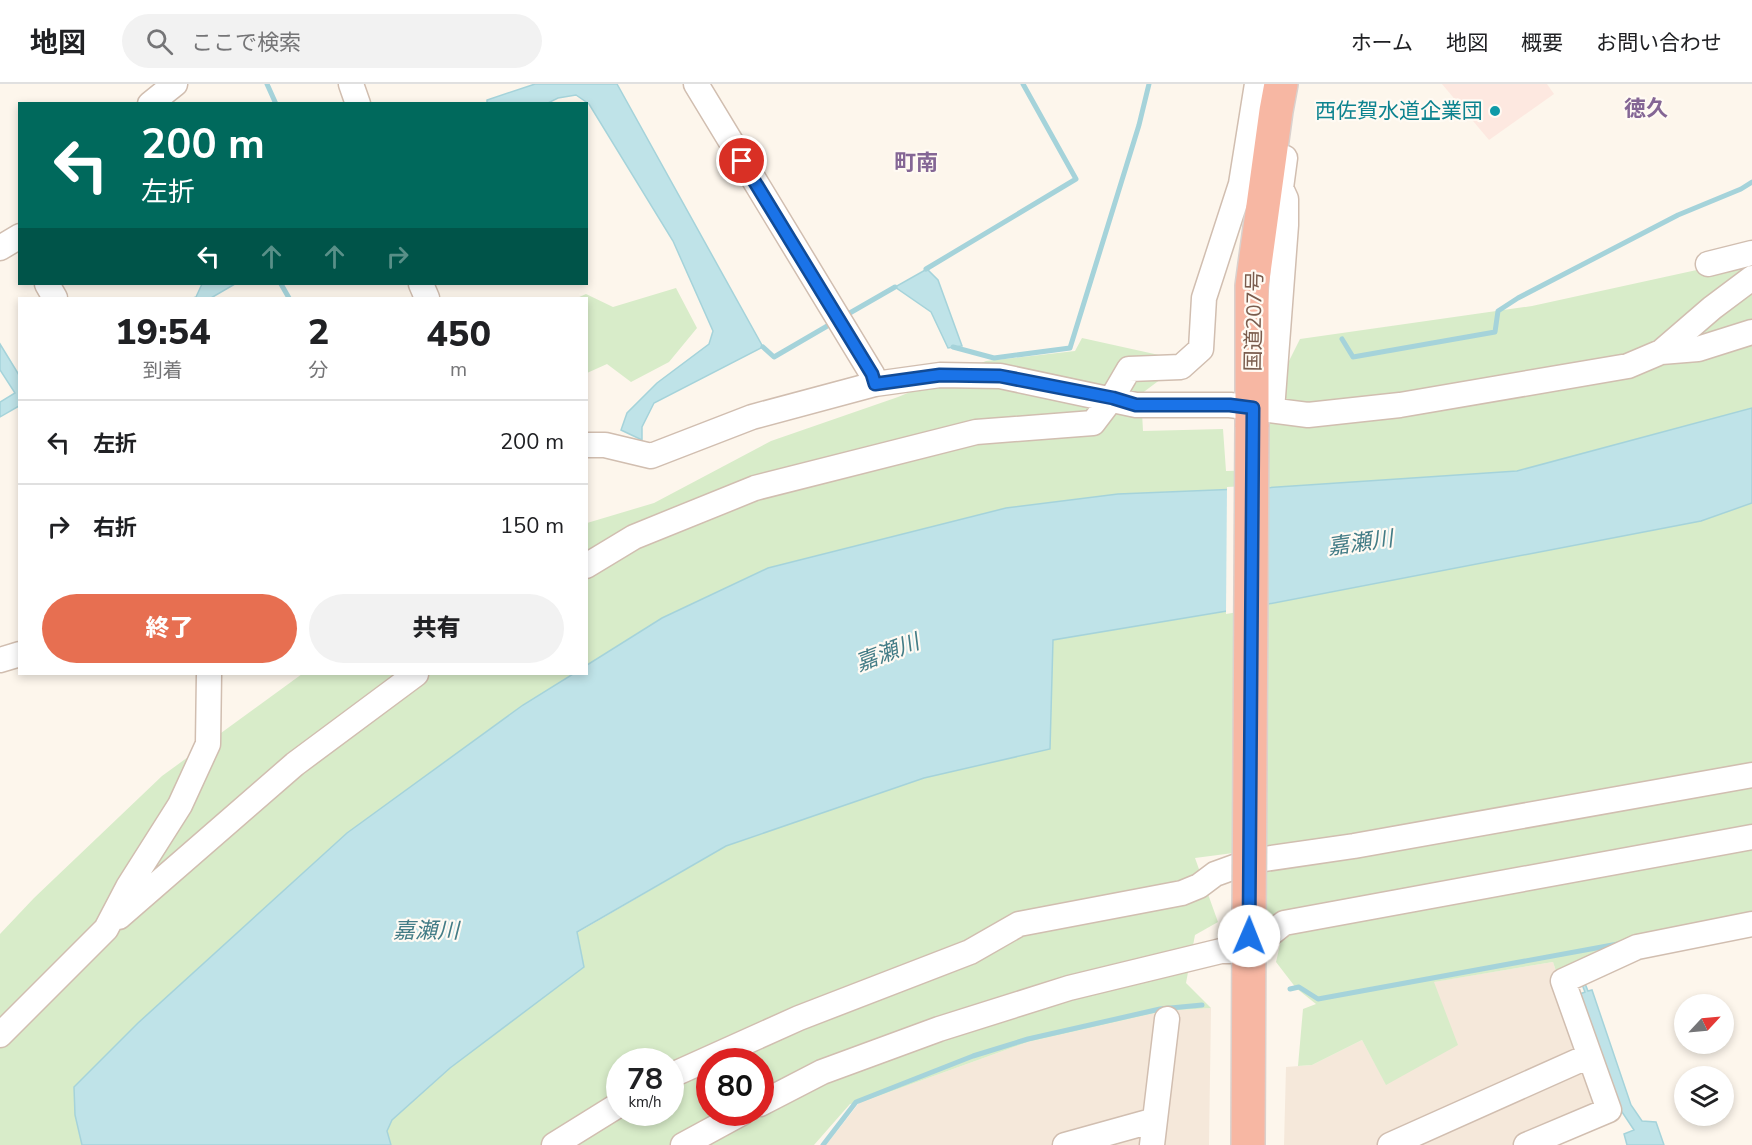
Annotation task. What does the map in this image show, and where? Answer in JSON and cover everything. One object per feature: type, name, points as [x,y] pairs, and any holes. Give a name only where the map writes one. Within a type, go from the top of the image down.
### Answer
[{"type":"highway","name":"国道207号","points":[[1248,1145],[1249,936],[1259,415],[1252,286],[1281,84]]},
{"type":"street","points":[[152,102],[174,84]]},
{"type":"street","points":[[351,84],[357,102]]},
{"type":"street","points":[[696,84],[872,374],[875,384]]},
{"type":"street","points":[[588,565],[634,537],[755,488],[976,432],[1093,423],[1113,398],[1129,369],[1181,367],[1201,349],[1204,298],[1241,184],[1257,84]]},
{"type":"street","points":[[1259,415],[1286,225],[1286,199],[1281,188],[1290,110],[1296,84]]},
{"type":"street","points":[[0,248],[18,237]]},
{"type":"street","points":[[1708,264],[1752,253]]},
{"type":"street","points":[[588,445],[605,445],[651,456],[752,417],[875,384],[940,375],[1000,376],[1113,398],[1136,405],[1230,405],[1259,415],[1308,415],[1400,405],[1628,366],[1661,352],[1712,308],[1752,278]]},
{"type":"street","points":[[1661,352],[1698,350],[1752,332]]},
{"type":"street","points":[[0,660],[18,655]]},
{"type":"street","points":[[106,929],[128,887],[180,805],[208,744],[209,675]]},
{"type":"street","points":[[0,1035],[106,929],[295,764],[415,675]]},
{"type":"street","points":[[684,1070],[799,1018],[970,952],[1019,924],[1182,893],[1199,886],[1215,874],[1251,861],[1354,846],[1752,775]]},
{"type":"street","points":[[774,1097],[822,1072],[939,1029],[1069,988],[1221,951],[1249,936],[1284,923],[1752,837]]},
{"type":"street","points":[[1526,1145],[1608,1110],[1563,981],[1637,947],[1752,924]]},
{"type":"street","points":[[1152,1145],[1167,1018]]},
{"type":"street","points":[[1390,1145],[1589,1056]]},
{"type":"street","points":[[554,1145],[606,1113]]},
{"type":"street","points":[[1065,1145],[1155,1120]]},
{"type":"street","points":[[683,1145],[718,1126]]},
{"type":"shaded area","name":"西佐賀水道企業団","points":[[1442,84],[1547,84],[1554,94],[1489,140]]},
{"type":"shaded area","points":[[1553,962],[1602,1109],[1512,1145],[1284,1145],[1286,1067],[1312,1065],[1362,1040],[1386,1084],[1433,982]]},
{"type":"shaded area","points":[[1211,1008],[1209,1145],[826,1145],[859,1103],[1028,1042],[1164,1011]]},
{"type":"green space","points":[[1752,252],[1752,408],[1517,471],[1264,488],[1118,494],[1006,508],[768,568],[663,618],[588,664],[588,523],[654,503],[771,441],[898,397],[986,361],[1075,351],[1082,338],[1168,357],[1165,376],[1141,394],[1143,431],[1223,429],[1226,471],[1265,470],[1267,422],[1290,414],[1281,377],[1300,339],[1532,306],[1715,266]]},
{"type":"green space","points":[[676,288],[697,328],[669,362],[631,382],[607,364],[588,373],[588,297],[579,297],[586,294],[613,307]]},
{"type":"green space","points":[[1752,503],[1752,912],[1631,937],[1557,974],[1553,962],[1434,982],[1458,1045],[1386,1085],[1362,1040],[1312,1065],[1298,1066],[1303,1009],[1316,1004],[1296,988],[1276,962],[1284,928],[1264,915],[1264,849],[1195,858],[1218,922],[1195,935],[1186,983],[1211,1008],[1164,1011],[1028,1042],[859,1103],[850,1104],[814,1145],[391,1145],[388,1132],[392,1120],[450,1068],[584,967],[577,933],[726,846],[924,778],[1049,749],[1053,640],[1263,605],[1701,521]]},
{"type":"green space","points":[[301,675],[571,675],[523,705],[75,1115],[82,1145],[0,1145],[0,934],[34,898],[162,776]]},
{"type":"water","points":[[535,84],[617,84],[763,347],[654,403],[642,427],[642,440],[621,430],[627,413],[657,383],[709,344],[713,331],[673,241],[588,102],[576,95],[550,102],[487,102],[487,100]]},
{"type":"water","points":[[927,269],[938,280],[962,346],[948,348],[931,312],[895,287]]},
{"type":"water","points":[[202,285],[233,285],[213,297],[196,297]]},
{"type":"water","points":[[0,344],[18,373],[18,407],[0,417],[0,402],[15,393],[0,370]]},
{"type":"water","name":"嘉瀬川","points":[[1752,408],[1752,503],[1701,521],[1263,605],[1053,640],[1050,749],[924,778],[726,846],[577,932],[584,967],[450,1068],[392,1120],[387,1131],[391,1145],[82,1145],[75,1115],[74,1087],[138,1023],[347,833],[523,705],[571,675],[588,675],[588,664],[662,618],[768,568],[1006,508],[1118,494],[1264,488],[1517,471]]},
{"type":"water","points":[[1584,981],[1588,991],[1592,990],[1631,1105],[1642,1121],[1656,1122],[1664,1145],[1627,1145],[1624,1134],[1634,1130],[1620,1109],[1580,994],[1585,992],[1581,982]]},
{"type":"pier","points":[[1264,485],[1263,608],[1226,614],[1227,487]]},
{"type":"waterway","points":[[267,84],[275,102]]},
{"type":"waterway","points":[[926,269],[1076,179],[1023,84]]},
{"type":"waterway","points":[[953,347],[994,358],[1070,348],[1139,125],[1149,84]]},
{"type":"waterway","points":[[1342,339],[1353,357],[1495,332],[1498,311],[1518,298],[1678,215],[1741,189],[1752,182]]},
{"type":"waterway","points":[[282,285],[288,297]]},
{"type":"waterway","points":[[848,314],[895,287]]},
{"type":"waterway","points":[[763,347],[774,357],[829,325]]},
{"type":"waterway","points":[[1290,989],[1299,987],[1318,999],[1618,944]]},
{"type":"waterway","points":[[823,1145],[856,1102],[973,1056],[1028,1039],[1160,1009],[1202,1005]]},
{"type":"place","name":"西佐賀水道企業団","points":[[1495,111]]},
{"type":"district","name":"徳久","points":[[1646,108]]},
{"type":"district","name":"町南","points":[[916,162]]},
{"type":"route","points":[[742,161],[872,374],[875,384],[940,375],[1000,376],[1113,398],[1136,405],[1230,405],[1253,408],[1249,936]]}]
